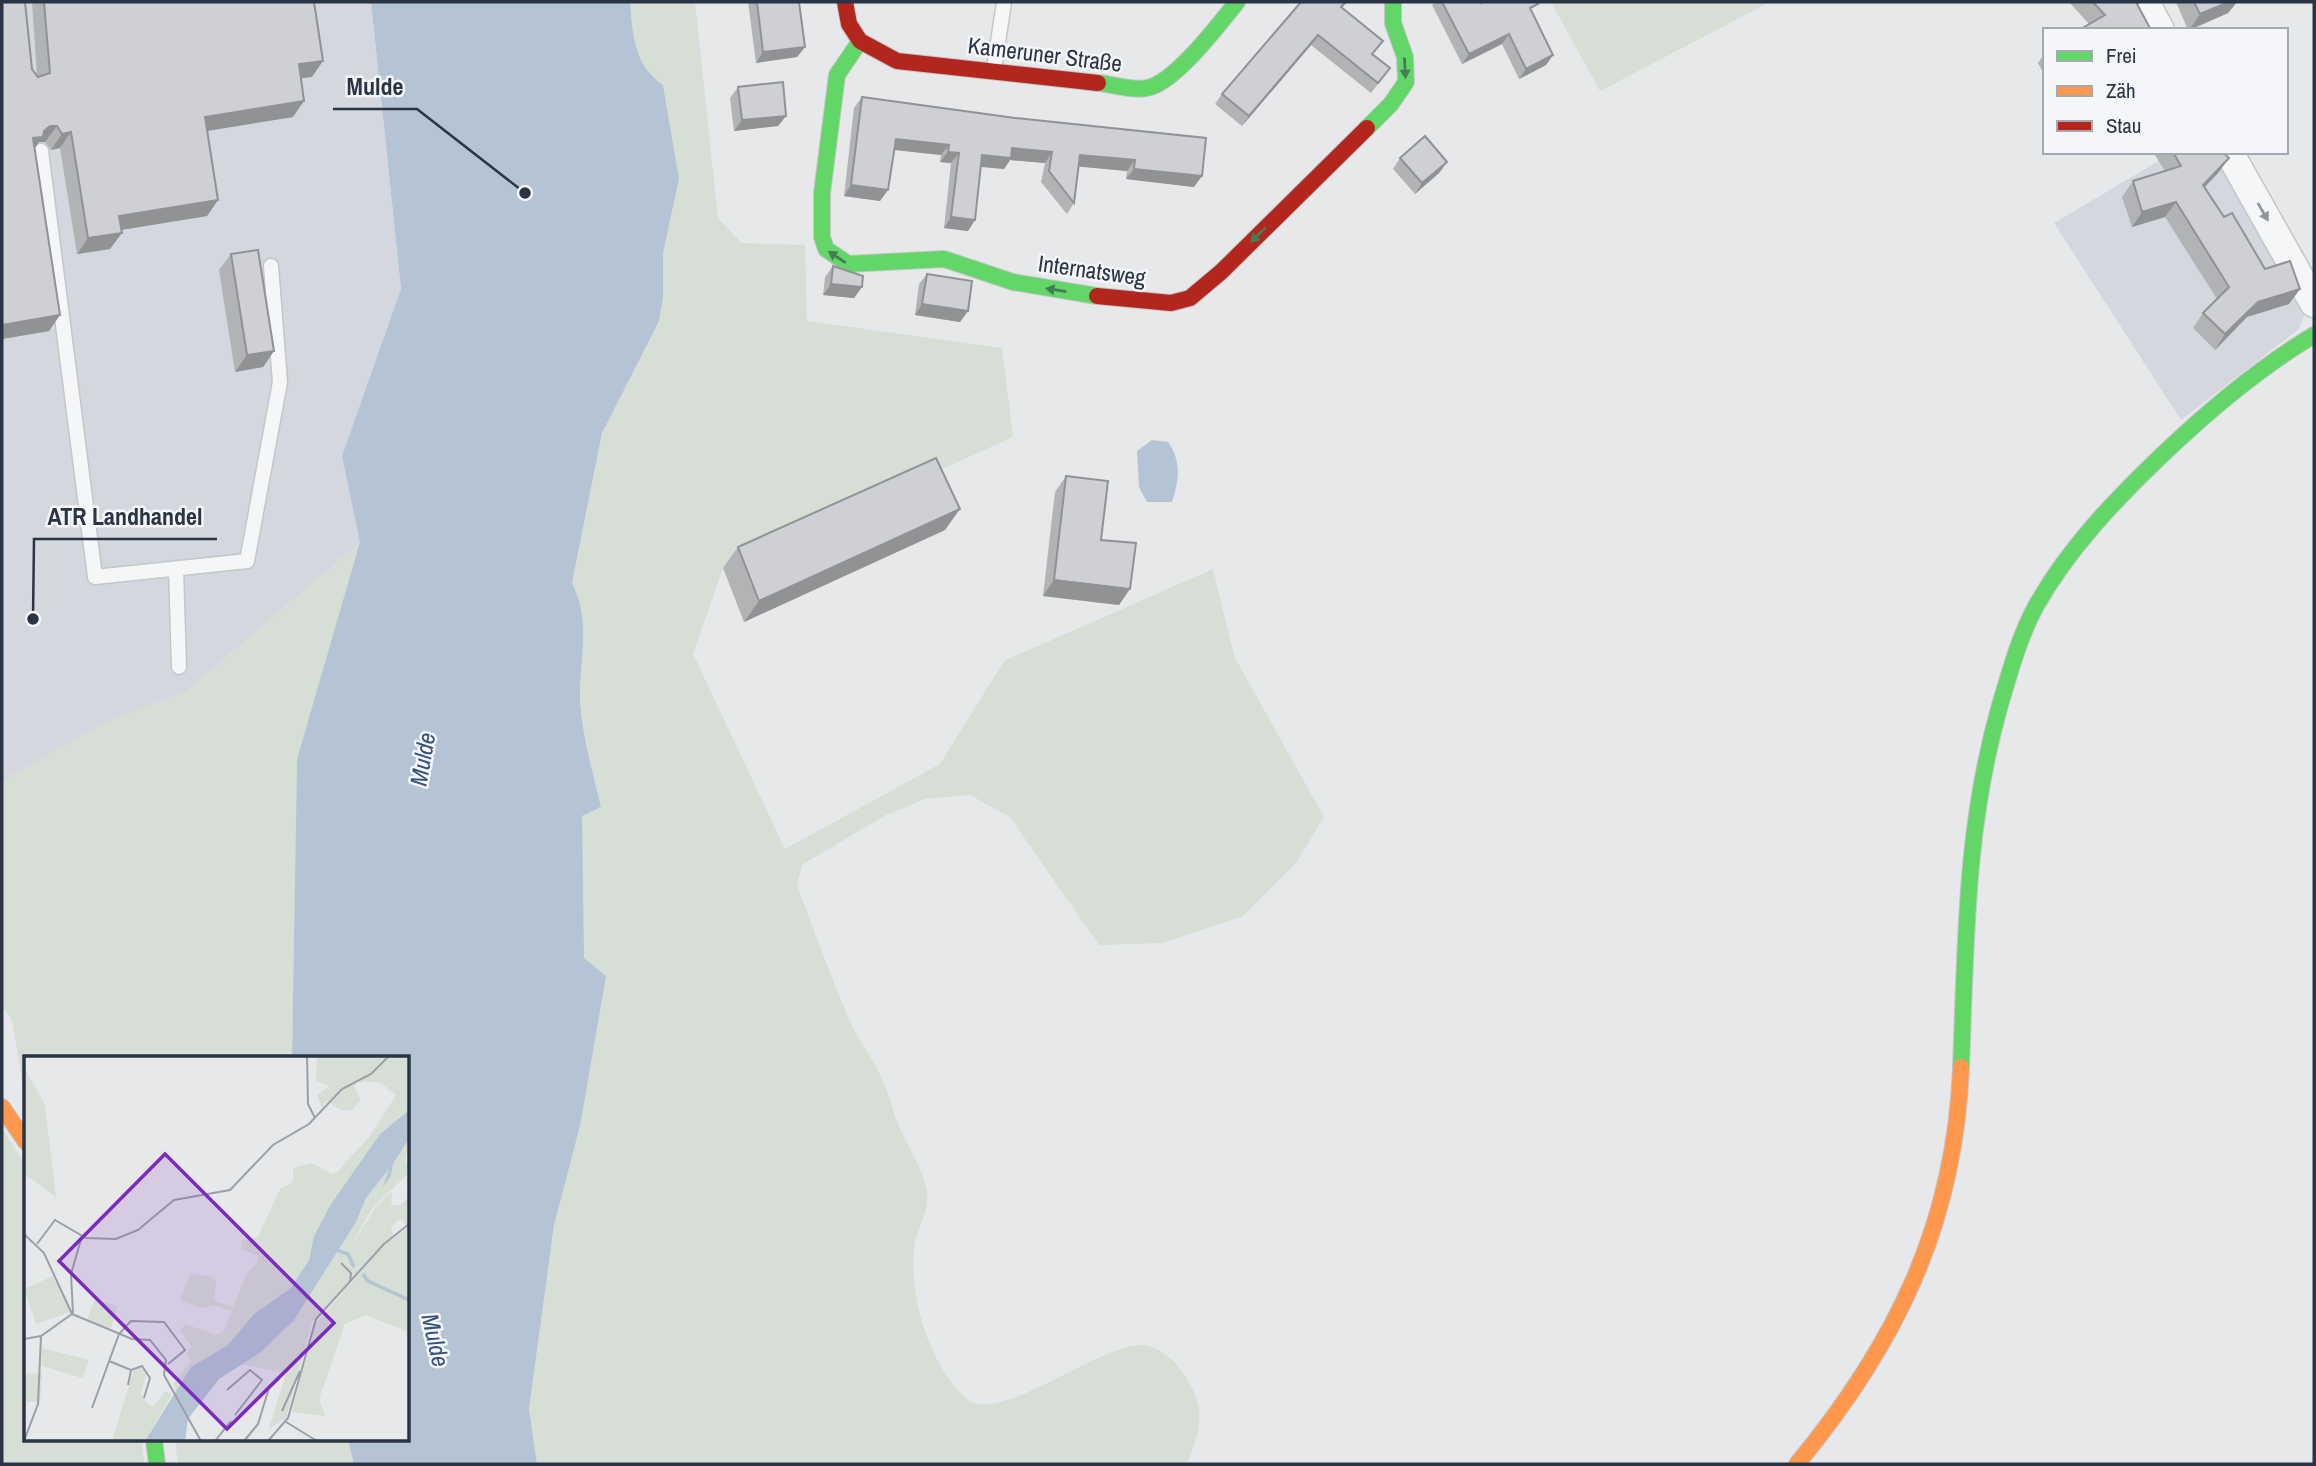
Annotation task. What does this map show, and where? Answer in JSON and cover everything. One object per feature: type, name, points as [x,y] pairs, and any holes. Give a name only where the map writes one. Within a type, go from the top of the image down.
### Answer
[{"type":"street","points":[[845,2],[849,24],[860,41]]},
{"type":"street","name":"Kameruner Straße","points":[[860,41],[897,61],[994,69],[1103,86],[1147,88],[1170,76],[1200,48],[1237,2]]},
{"type":"street","name":"Internatsweg","points":[[860,41],[837,75],[819,222],[821,237],[831,254],[844,263],[866,266],[933,258],[972,265],[1010,282],[1171,303],[1190,298],[1221,272],[1391,104],[1406,82],[1405,57],[1393,23],[1393,2]]},
{"type":"street","points":[[2145,2],[2159,28]]},
{"type":"street","points":[[2230,154],[2314,303]]},
{"type":"street","points":[[1797,1464],[1817,1441],[1875,1357],[1900,1309],[1939,1214],[1946,1188],[1956,1133],[1969,852],[1984,757],[2014,656],[2041,598],[2076,546],[2132,482],[2202,417],[2289,349],[2314,335]]},
{"type":"street","points":[[2,1107],[24,1139]]},
{"type":"street","points":[[154,1442],[157,1464]]},
{"type":"lane","points":[[994,69],[1004,2]]},
{"type":"lane","points":[[41,151],[94,577],[247,561],[280,382],[271,266]]},
{"type":"lane","points":[[176,569],[179,667]]},
{"type":"shaded area","points":[[2,2],[371,2],[401,290],[342,456],[361,542],[184,693],[115,718],[2,781]]},
{"type":"shaded area","points":[[630,2],[695,2],[718,218],[742,243],[805,245],[807,321],[1002,348],[1013,437],[723,568],[693,654],[785,849],[940,764],[1004,661],[1213,569],[1234,656],[1324,817],[1296,863],[1243,916],[1163,943],[1099,945],[1010,817],[970,795],[925,799],[884,816],[802,865],[797,885],[849,1019],[882,1079],[898,1124],[925,1183],[927,1207],[917,1234],[913,1267],[924,1330],[942,1368],[967,1399],[982,1405],[1029,1392],[1109,1353],[1132,1346],[1155,1348],[1178,1366],[1197,1399],[1200,1419],[1187,1464],[537,1464],[529,1409],[554,1225],[580,1126],[582,816],[601,807],[581,713],[583,626],[582,612],[572,583],[602,433],[663,297],[663,253],[679,179],[663,85],[646,68],[637,49]]},
{"type":"shaded area","points":[[1551,2],[1770,2],[1600,91]]},
{"type":"shaded area","points":[[2171,154],[2218,154],[2306,310],[2299,329],[2181,420],[2054,223]]},
{"type":"shaded area","points":[[361,542],[297,759],[292,1056],[24,1056],[24,1093],[12,1020],[2,1006],[2,781],[115,718],[184,693]]},
{"type":"shaded area","points":[[2,1128],[24,1163],[24,1442],[142,1442],[144,1464],[2,1464]]},
{"type":"shaded area","points":[[175,1442],[348,1442],[354,1464],[178,1464]]},
{"type":"water","points":[[371,2],[630,2],[637,49],[646,68],[663,85],[679,179],[663,253],[663,297],[659,321],[602,433],[572,583],[582,612],[583,626],[581,713],[601,807],[582,816],[584,958],[606,976],[580,1126],[554,1225],[529,1409],[537,1464],[354,1464],[348,1442],[410,1442],[410,1056],[292,1056],[297,759],[360,542],[342,456],[401,289]]},
{"type":"water","points":[[1152,440],[1168,442],[1176,457],[1178,479],[1172,502],[1147,502],[1139,487],[1137,451]]},
{"type":"building","points":[[2,2],[25,2],[32,69],[38,77],[50,73],[44,2],[314,2],[323,61],[299,64],[304,101],[205,117],[218,200],[119,216],[122,233],[88,238],[71,132],[62,134],[57,126],[50,126],[44,131],[43,137],[33,138],[60,315],[2,325]]},
{"type":"building","points":[[757,2],[799,2],[805,47],[763,52]]},
{"type":"building","points":[[1301,2],[1346,2],[1341,7],[1383,41],[1372,54],[1390,68],[1378,83],[1318,35],[1249,116],[1222,94]]},
{"type":"building","points":[[1442,2],[1536,2],[1538,4],[1530,8],[1553,55],[1526,69],[1509,34],[1469,54]]},
{"type":"building","points":[[2093,2],[2139,2],[2137,4],[2150,28],[2082,28],[2105,15]]},
{"type":"building","points":[[2194,2],[2229,2],[2200,14]]},
{"type":"building","points":[[783,82],[786,116],[742,120],[738,87]]},
{"type":"building","points":[[862,97],[1015,118],[1206,138],[1202,176],[1134,169],[1135,160],[1080,155],[1074,203],[1049,171],[1052,152],[1012,148],[1011,158],[982,155],[975,220],[951,217],[959,153],[948,152],[949,145],[896,139],[888,190],[851,185]]},
{"type":"building","points":[[1425,136],[1447,162],[1422,183],[1400,158]]},
{"type":"building","points":[[2174,154],[2224,154],[2229,158],[2203,185],[2224,217],[2232,213],[2265,269],[2290,261],[2300,289],[2258,302],[2225,334],[2203,313],[2229,287],[2176,202],[2142,212],[2133,181],[2181,166]]},
{"type":"building","points":[[258,250],[274,351],[247,355],[231,254]]},
{"type":"building","points":[[833,266],[863,276],[862,287],[831,284]]},
{"type":"building","points":[[927,274],[972,281],[968,311],[922,304]]},
{"type":"building","points":[[936,458],[960,509],[759,601],[738,547]]},
{"type":"building","points":[[1066,476],[1108,481],[1101,540],[1136,543],[1130,589],[1054,580]]},
{"type":"traffic: fast","points":[[1098,83],[1135,89],[1158,84],[1196,51],[1237,2]]},
{"type":"traffic: fast","points":[[1367,128],[1391,104],[1406,82],[1405,57],[1393,23],[1393,2]]},
{"type":"traffic: fast","points":[[860,41],[837,75],[822,193],[822,237],[826,249],[848,264],[944,259],[1013,282],[1097,296]]},
{"type":"traffic: fast","points":[[1961,1067],[1969,885],[1980,796],[2000,705],[2015,655],[2030,618],[2077,545],[2143,473],[2234,391],[2314,335]]},
{"type":"traffic: fast","points":[[154,1442],[157,1464]]},
{"type":"traffic: slow","points":[[1797,1464],[1864,1373],[1891,1327],[1914,1279],[1933,1230],[1947,1178],[1956,1124],[1961,1067]]},
{"type":"traffic: slow","points":[[2,1107],[24,1139]]},
{"type":"traffic: jam","points":[[845,2],[849,24],[860,41],[897,61],[1098,83]]},
{"type":"traffic: jam","points":[[1097,296],[1171,303],[1190,298],[1221,272],[1367,128]]},
{"type":"place","name":"Mulde","points":[[525,193]]},
{"type":"place","name":"ATR Landhandel","points":[[33,619]]}]
